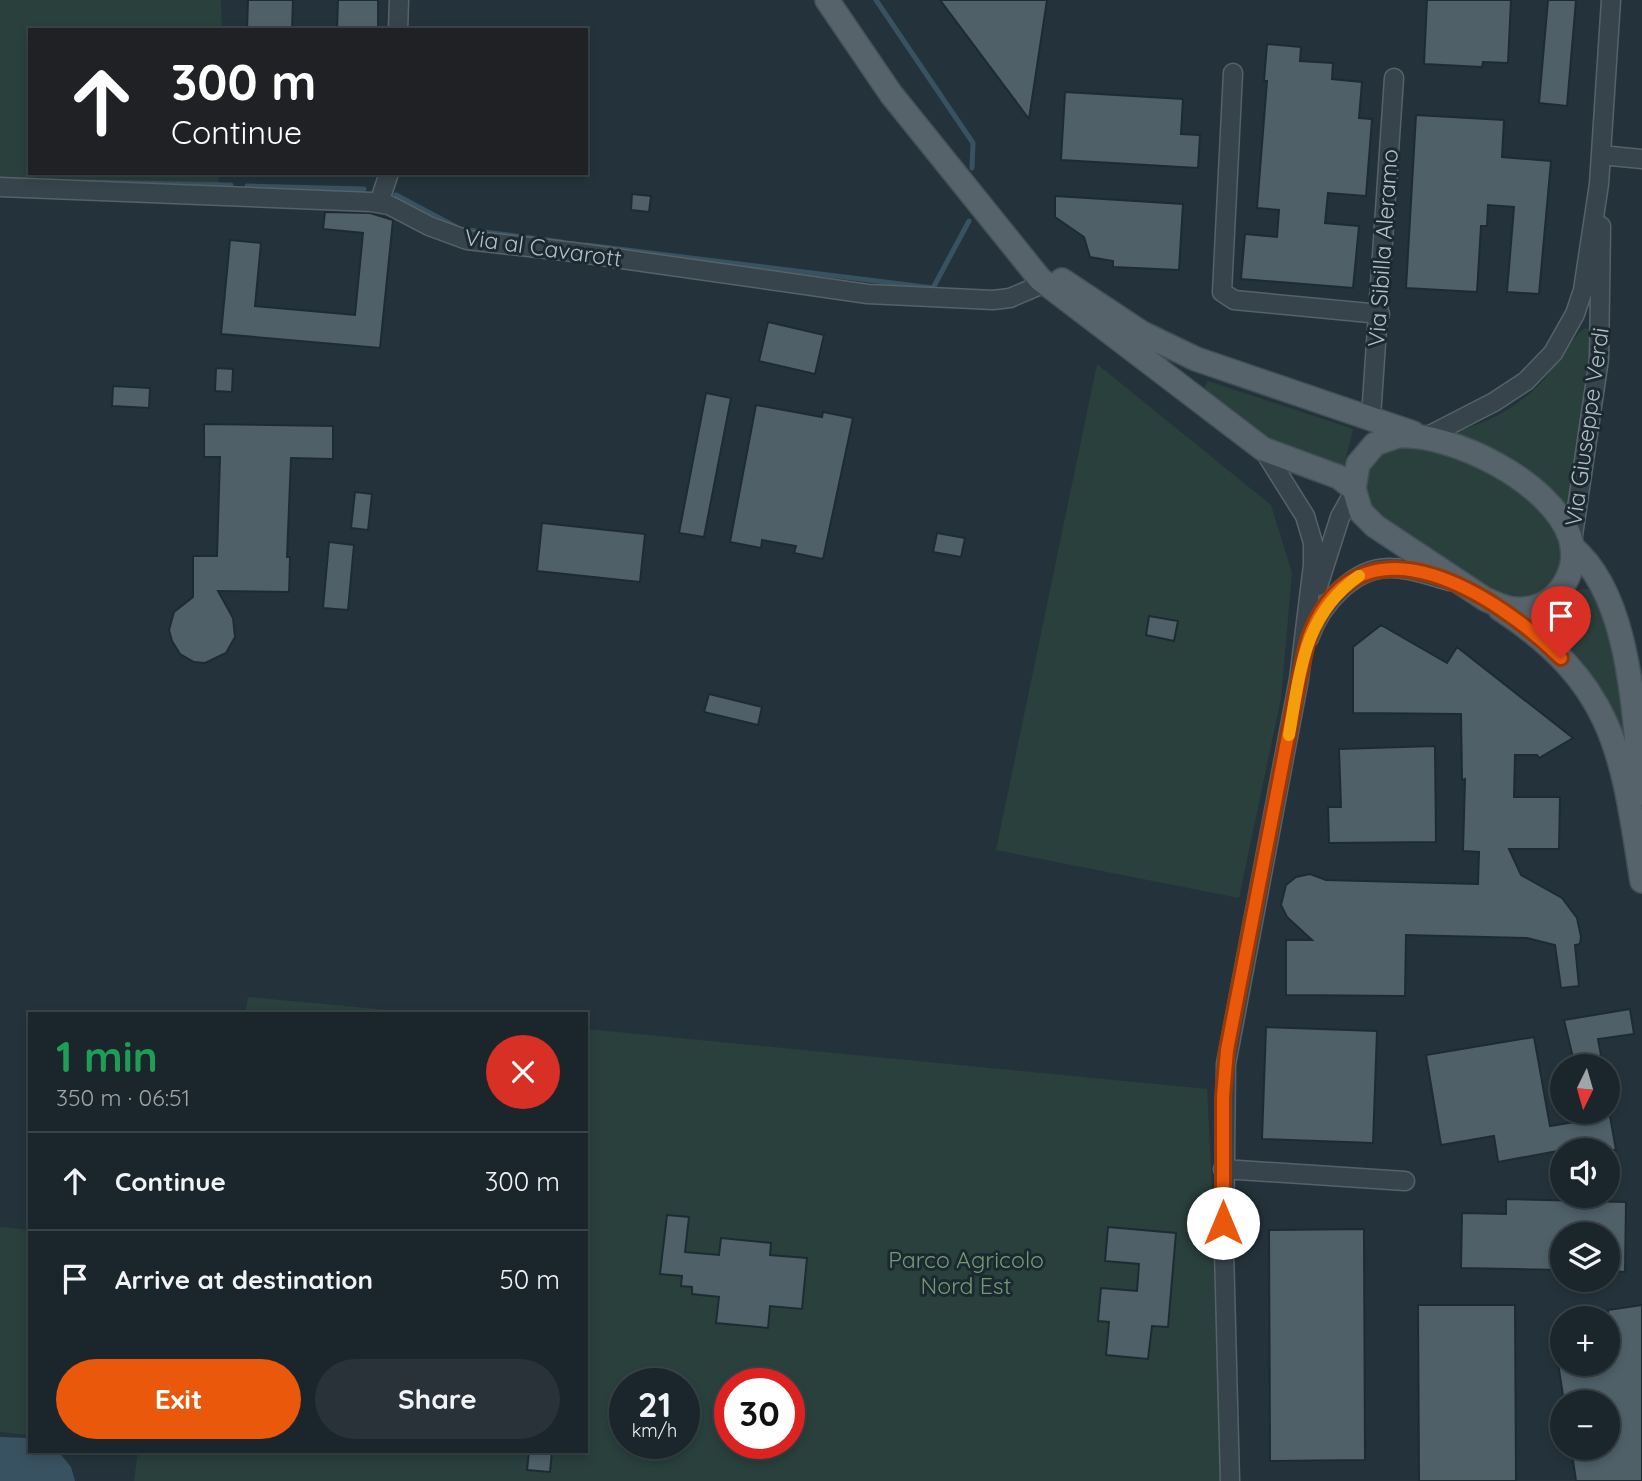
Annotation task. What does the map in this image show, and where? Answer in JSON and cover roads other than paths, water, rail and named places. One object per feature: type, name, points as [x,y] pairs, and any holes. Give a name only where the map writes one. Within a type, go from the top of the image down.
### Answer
[{"type":"main road","points":[[827,0],[891,94],[991,221],[1045,283],[1263,449],[1339,477],[1354,490]]},
{"type":"main road","points":[[991,221],[1057,276],[1167,346],[1247,379],[1475,453],[1517,478],[1558,518],[1572,545],[1592,568],[1625,650],[1642,793]]},
{"type":"main road","points":[[1424,437],[1394,436],[1372,447],[1358,464],[1354,490],[1361,512],[1371,524],[1485,599],[1549,646],[1572,670],[1601,710],[1620,754],[1642,881]]},
{"type":"main road","points":[[1485,599],[1516,610],[1546,602],[1567,581],[1572,565],[1572,545]]},
{"type":"street","points":[[398,28],[399,0]]},
{"type":"street","name":"Via Giuseppe Verdi","points":[[1424,437],[1517,388],[1542,366],[1559,344],[1582,296],[1599,184],[1611,0]]},
{"type":"street","points":[[1233,73],[1222,292],[1234,300],[1380,314]]},
{"type":"street","name":"Via Sibilla Aleramo","points":[[1371,418],[1394,78]]},
{"type":"street","points":[[1601,155],[1642,159]]},
{"type":"street","points":[[379,203],[388,175]]},
{"type":"street","name":"Via Giuseppe Verdi","points":[[1572,545],[1599,359],[1602,272],[1599,184]]},
{"type":"street","name":"Via al Cavarott","points":[[0,187],[379,203],[467,240],[868,293],[993,300],[1010,298],[1045,283]]},
{"type":"street","points":[[1263,449],[1296,500],[1310,531],[1313,565],[1299,679]]},
{"type":"street","points":[[1306,626],[1340,517],[1354,490]]},
{"type":"street","points":[[1230,1481],[1223,1168],[1227,1050],[1309,638],[1316,622],[1340,592],[1365,573],[1381,568],[1399,568],[1462,584]]},
{"type":"street","points":[[1223,1168],[1405,1181]]},
{"type":"water","points":[[0,1437],[28,1438],[28,1453],[60,1453],[71,1467],[75,1481],[0,1481]]},
{"type":"waterway","points":[[876,0],[973,143],[972,168]]},
{"type":"waterway","points":[[84,182],[231,185]]},
{"type":"waterway","points":[[247,186],[364,189]]},
{"type":"waterway","points":[[396,195],[460,229],[562,242]]},
{"type":"waterway","points":[[586,245],[933,288],[969,221]]},
{"type":"park label","name":"Parco Agricolo Nord Est","points":[[966,1273]]}]
